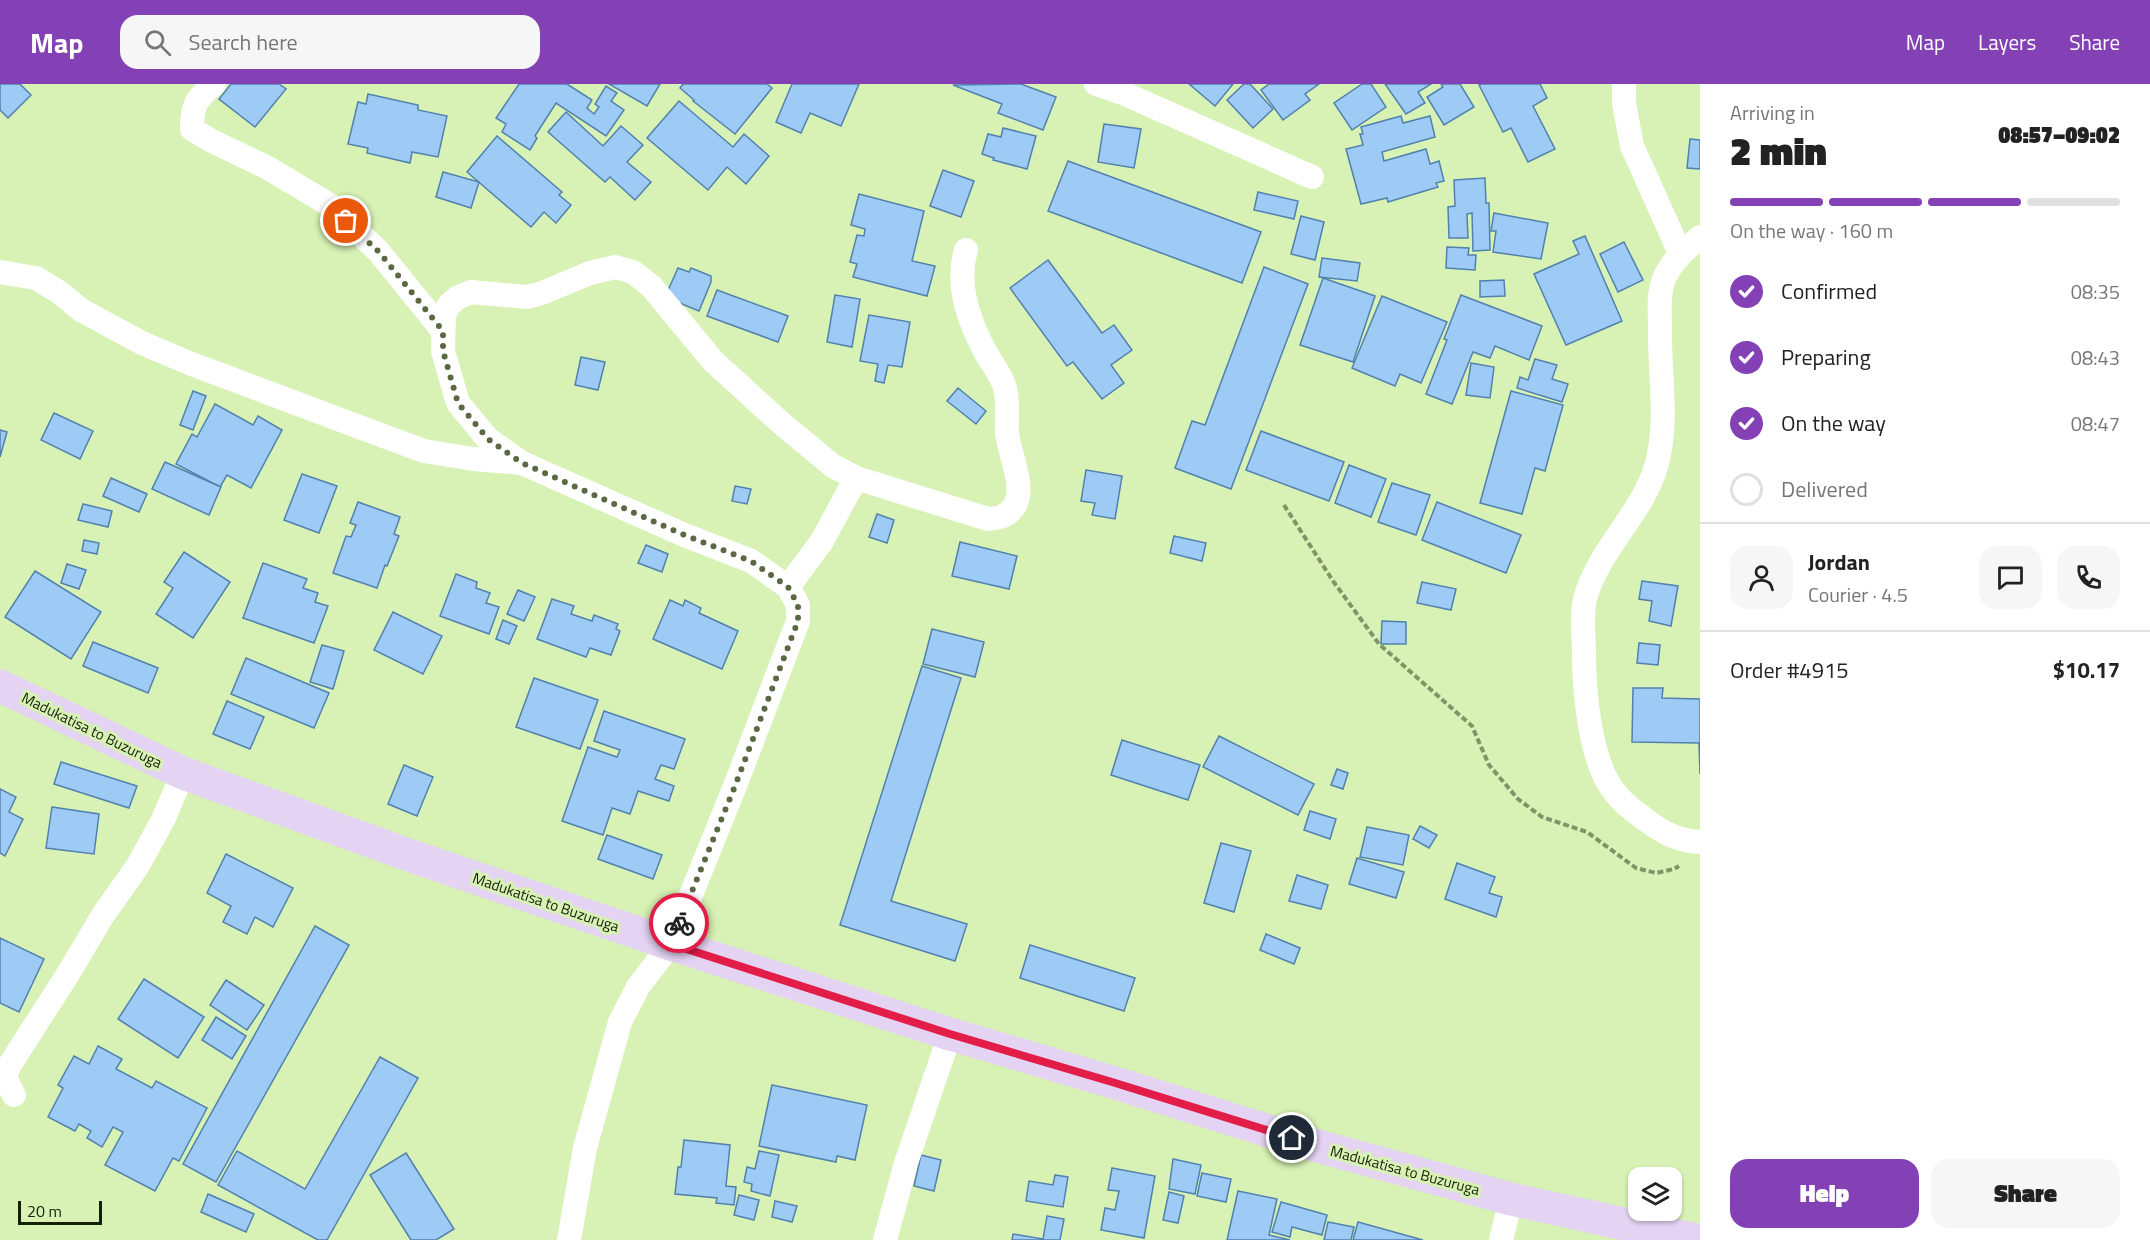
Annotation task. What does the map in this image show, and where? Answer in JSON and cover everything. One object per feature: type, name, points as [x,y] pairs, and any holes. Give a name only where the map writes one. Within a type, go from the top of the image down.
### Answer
[{"type":"main road","name":"Madukatisa to Buzuruga","points":[[0,686],[183,773],[417,858],[671,944],[950,1034],[1314,1145],[1511,1199],[1697,1240]]},
{"type":"street","points":[[214,84],[198,97],[192,112],[192,129],[268,168],[330,205],[379,252],[443,331]]},
{"type":"street","points":[[1096,84],[1125,94],[1312,177]]},
{"type":"street","points":[[1624,84],[1624,103],[1632,146],[1680,253]]},
{"type":"street","points":[[1700,237],[1680,253],[1663,282],[1659,312],[1659,355],[1664,408],[1662,439],[1655,469],[1644,494],[1597,568],[1585,601],[1584,691],[1596,753],[1611,789],[1624,804],[1664,833],[1687,841],[1700,842]]},
{"type":"street","points":[[569,1240],[585,1148],[620,1022],[638,987],[671,944],[798,621],[798,605],[788,587],[751,561],[682,534],[522,463],[488,439],[458,403],[443,351],[444,315],[449,305],[457,298],[471,292],[527,297],[606,269],[615,267],[633,272],[651,286],[713,362],[833,466],[856,478],[988,519],[1004,516],[1016,502],[1019,485],[1007,432],[1008,404],[1005,385],[975,333],[966,304],[961,280],[966,250]]},
{"type":"street","points":[[0,272],[36,278],[59,292],[81,310],[151,347],[424,451],[474,459],[522,463]]},
{"type":"street","points":[[788,587],[822,541],[856,478]]},
{"type":"street","points":[[14,1095],[5,1078],[9,1066],[103,915],[137,867],[163,820],[183,773]]},
{"type":"street","points":[[885,1240],[906,1163],[950,1034]]},
{"type":"street","points":[[1501,1240],[1511,1199]]},
{"type":"path","points":[[1284,505],[1333,581],[1379,644],[1473,726],[1489,765],[1518,799],[1542,817],[1587,832],[1636,868],[1656,873],[1674,869],[1683,864]]},
{"type":"building","points":[[0,84],[20,84],[31,95],[8,118],[0,110]]},
{"type":"building","points":[[231,84],[279,84],[286,89],[255,127],[219,99]]},
{"type":"building","points":[[519,84],[567,84],[592,100],[587,108],[594,114],[599,107],[595,104],[606,86],[617,93],[611,101],[624,110],[606,136],[556,103],[535,136],[537,138],[530,150],[502,132],[506,124],[496,118]]},
{"type":"building","points":[[609,84],[660,84],[647,106]]},
{"type":"building","points":[[683,84],[767,84],[772,88],[735,134],[693,101],[680,88]]},
{"type":"building","points":[[792,84],[859,84],[841,126],[810,113],[801,133],[776,122]]},
{"type":"building","points":[[1021,84],[1056,97],[1043,130],[998,113],[1002,104],[953,85]]},
{"type":"building","points":[[1189,84],[1233,84],[1215,106]]},
{"type":"building","points":[[1244,84],[1250,84],[1273,109],[1253,128],[1227,100]]},
{"type":"building","points":[[1269,84],[1319,84],[1305,94],[1310,100],[1283,120],[1261,90]]},
{"type":"building","points":[[1362,84],[1371,84],[1386,107],[1352,130],[1334,103]]},
{"type":"building","points":[[1385,84],[1431,84],[1418,92],[1425,103],[1406,114]]},
{"type":"building","points":[[1441,84],[1460,84],[1474,107],[1444,125],[1427,97],[1443,87]]},
{"type":"building","points":[[1540,84],[1547,98],[1533,106],[1555,149],[1528,162],[1511,128],[1503,132],[1479,85]]},
{"type":"building","points":[[368,94],[418,105],[418,110],[447,116],[438,157],[412,152],[410,163],[367,153],[368,148],[348,144],[358,102],[366,104]]},
{"type":"building","points":[[679,101],[733,147],[744,134],[769,156],[746,184],[727,167],[708,190],[647,138]]},
{"type":"building","points":[[566,112],[603,146],[621,126],[643,145],[627,162],[651,182],[635,200],[610,177],[605,182],[548,132]]},
{"type":"building","points":[[1401,116],[1403,123],[1430,116],[1435,137],[1382,152],[1384,161],[1426,149],[1430,164],[1439,161],[1444,181],[1436,183],[1438,187],[1388,202],[1387,198],[1361,204],[1346,149],[1363,145],[1361,127]]},
{"type":"building","points":[[1104,124],[1141,129],[1134,168],[1098,162]]},
{"type":"building","points":[[1003,128],[1036,136],[1027,169],[993,160],[994,158],[982,154],[988,134],[1001,137]]},
{"type":"building","points":[[497,136],[562,192],[559,195],[571,205],[556,223],[544,212],[531,227],[467,172]]},
{"type":"building","points":[[1690,139],[1700,140],[1700,169],[1687,168]]},
{"type":"building","points":[[1068,161],[1261,232],[1242,283],[1048,211]]},
{"type":"building","points":[[943,170],[974,181],[961,217],[930,206]]},
{"type":"building","points":[[443,172],[479,182],[471,208],[436,197]]},
{"type":"building","points":[[1485,178],[1486,203],[1489,203],[1490,250],[1473,251],[1472,213],[1467,214],[1468,238],[1449,238],[1448,207],[1455,206],[1454,180]]},
{"type":"building","points":[[1258,192],[1298,201],[1294,219],[1254,210]]},
{"type":"building","points":[[859,194],[924,211],[912,261],[935,266],[927,296],[853,277],[857,264],[850,262],[857,235],[864,236],[865,229],[851,225]]},
{"type":"building","points":[[1494,213],[1548,223],[1541,259],[1493,252],[1496,231],[1491,231]]},
{"type":"building","points":[[1301,216],[1324,222],[1315,260],[1291,254]]},
{"type":"building","points":[[1585,236],[1622,321],[1566,345],[1534,274],[1579,254],[1573,241]]},
{"type":"building","points":[[1624,242],[1643,280],[1618,292],[1600,254]]},
{"type":"building","points":[[1447,247],[1469,248],[1468,255],[1476,255],[1475,270],[1446,268]]},
{"type":"building","points":[[1322,258],[1360,263],[1357,281],[1319,277]]},
{"type":"building","points":[[1048,260],[1102,333],[1114,325],[1132,350],[1111,365],[1124,383],[1102,399],[1073,362],[1067,366],[1010,288]]},
{"type":"building","points":[[1264,267],[1308,284],[1231,489],[1175,468],[1192,421],[1205,425]]},
{"type":"building","points":[[678,268],[689,272],[691,268],[711,276],[711,282],[699,311],[665,297]]},
{"type":"building","points":[[1323,278],[1375,296],[1353,362],[1300,345]]},
{"type":"building","points":[[1504,280],[1505,296],[1480,297],[1480,281]]},
{"type":"building","points":[[717,290],[788,316],[778,342],[707,316]]},
{"type":"building","points":[[835,295],[860,299],[852,347],[827,342]]},
{"type":"building","points":[[1461,295],[1542,326],[1529,360],[1495,346],[1490,358],[1473,352],[1452,404],[1426,394]]},
{"type":"building","points":[[1382,296],[1447,322],[1421,383],[1400,374],[1395,386],[1352,368]]},
{"type":"building","points":[[869,315],[910,322],[902,367],[888,365],[884,383],[875,381],[878,364],[860,361]]},
{"type":"building","points":[[581,357],[605,362],[598,390],[575,385]]},
{"type":"building","points":[[1535,359],[1557,365],[1552,379],[1568,384],[1562,402],[1517,388],[1520,377],[1528,380]]},
{"type":"building","points":[[1471,363],[1494,367],[1490,398],[1466,395]]},
{"type":"building","points":[[958,388],[986,411],[976,424],[947,401]]},
{"type":"building","points":[[193,391],[206,396],[193,430],[180,425]]},
{"type":"building","points":[[1511,391],[1563,405],[1545,471],[1535,468],[1522,514],[1480,503]]},
{"type":"building","points":[[215,404],[253,425],[258,416],[282,430],[251,488],[227,475],[220,487],[176,464],[192,434],[197,437]]},
{"type":"building","points":[[54,413],[93,431],[80,459],[41,440]]},
{"type":"building","points":[[0,430],[7,432],[0,457]]},
{"type":"building","points":[[1261,431],[1344,462],[1329,501],[1246,470]]},
{"type":"building","points":[[165,462],[221,487],[209,515],[152,489]]},
{"type":"building","points":[[1349,465],[1386,479],[1371,517],[1335,503]]},
{"type":"building","points":[[1086,470],[1122,476],[1115,519],[1092,515],[1095,503],[1081,501]]},
{"type":"building","points":[[302,474],[337,486],[319,533],[284,520]]},
{"type":"building","points":[[111,478],[147,494],[139,512],[103,496]]},
{"type":"building","points":[[1392,483],[1430,495],[1416,535],[1378,522]]},
{"type":"building","points":[[735,486],[751,489],[747,504],[732,501]]},
{"type":"building","points":[[358,502],[400,517],[394,534],[399,536],[377,588],[333,573],[346,536],[351,537],[356,525],[350,523]]},
{"type":"building","points":[[1437,502],[1521,535],[1506,573],[1422,540]]},
{"type":"building","points":[[83,504],[112,511],[108,527],[78,520]]},
{"type":"building","points":[[877,514],[894,520],[887,543],[869,537]]},
{"type":"building","points":[[1174,536],[1206,543],[1202,561],[1170,553]]},
{"type":"building","points":[[84,540],[99,543],[97,554],[82,551]]},
{"type":"building","points":[[960,542],[1017,556],[1009,589],[952,576]]},
{"type":"building","points":[[646,545],[668,554],[662,572],[638,563]]},
{"type":"building","points":[[184,552],[230,582],[193,638],[156,614],[173,588],[164,582]]},
{"type":"building","points":[[263,563],[307,579],[303,588],[318,593],[315,602],[328,606],[314,643],[243,618]]},
{"type":"building","points":[[67,564],[86,570],[79,589],[61,583]]},
{"type":"building","points":[[35,571],[101,612],[71,659],[5,617]]},
{"type":"building","points":[[456,574],[477,582],[476,588],[490,593],[486,603],[499,607],[489,634],[440,616]]},
{"type":"building","points":[[1642,581],[1678,586],[1671,626],[1649,621],[1652,601],[1639,599]]},
{"type":"building","points":[[1422,582],[1456,589],[1451,610],[1417,603]]},
{"type":"building","points":[[518,590],[535,597],[524,621],[507,614]]},
{"type":"building","points":[[552,599],[574,606],[571,614],[592,621],[594,615],[618,624],[616,629],[620,631],[611,655],[590,648],[586,657],[537,639]]},
{"type":"building","points":[[670,600],[683,606],[685,600],[701,608],[699,613],[738,631],[722,669],[653,639]]},
{"type":"building","points":[[393,612],[442,636],[423,674],[374,650]]},
{"type":"building","points":[[503,620],[517,626],[509,644],[496,639]]},
{"type":"building","points":[[1382,621],[1406,622],[1406,644],[1381,644]]},
{"type":"building","points":[[932,629],[984,642],[975,677],[923,664]]},
{"type":"building","points":[[93,642],[158,668],[148,693],[83,666]]},
{"type":"building","points":[[1639,643],[1660,645],[1658,665],[1637,663]]},
{"type":"building","points":[[322,645],[344,651],[333,689],[310,682]]},
{"type":"building","points":[[246,658],[329,693],[314,728],[231,694]]},
{"type":"building","points":[[922,666],[961,678],[891,901],[967,924],[955,961],[840,925]]},
{"type":"building","points":[[534,678],[598,700],[580,749],[516,727]]},
{"type":"building","points":[[1633,688],[1663,688],[1662,698],[1700,699],[1700,774],[1699,743],[1632,742]]},
{"type":"building","points":[[227,701],[264,717],[250,749],[213,734]]},
{"type":"building","points":[[604,711],[685,739],[674,769],[661,765],[655,779],[674,786],[669,801],[638,791],[630,814],[612,808],[603,835],[562,821],[588,747],[617,757],[620,750],[594,741]]},
{"type":"building","points":[[1219,736],[1314,784],[1298,815],[1203,767]]},
{"type":"building","points":[[1122,740],[1200,765],[1188,800],[1111,775]]},
{"type":"building","points":[[61,762],[137,786],[129,808],[54,784]]},
{"type":"building","points":[[404,765],[433,777],[417,816],[388,804]]},
{"type":"building","points":[[1337,769],[1348,773],[1343,789],[1331,785]]},
{"type":"building","points":[[0,789],[16,797],[9,812],[23,819],[5,856],[0,853]]},
{"type":"building","points":[[52,807],[99,814],[94,854],[46,848]]},
{"type":"building","points":[[1310,811],[1336,819],[1330,839],[1304,830]]},
{"type":"building","points":[[1420,826],[1437,835],[1429,848],[1413,839]]},
{"type":"building","points":[[1367,827],[1409,835],[1403,865],[1360,857]]},
{"type":"building","points":[[607,835],[662,855],[653,879],[598,859]]},
{"type":"building","points":[[1221,843],[1251,851],[1234,912],[1204,903]]},
{"type":"building","points":[[226,854],[293,888],[273,927],[255,917],[247,934],[223,922],[231,906],[207,893]]},
{"type":"building","points":[[1357,858],[1404,872],[1396,898],[1349,884]]},
{"type":"building","points":[[1457,863],[1495,877],[1489,893],[1502,897],[1496,917],[1445,899]]},
{"type":"building","points":[[1297,875],[1328,885],[1321,909],[1289,901]]},
{"type":"building","points":[[315,926],[349,945],[216,1182],[183,1164]]},
{"type":"building","points":[[1266,934],[1300,948],[1294,964],[1260,950]]},
{"type":"building","points":[[0,938],[44,959],[19,1012],[0,1003]]},
{"type":"building","points":[[1030,945],[1135,978],[1124,1011],[1020,978]]},
{"type":"building","points":[[144,979],[204,1017],[178,1058],[118,1019]]},
{"type":"building","points":[[226,980],[264,1005],[247,1030],[210,1005]]},
{"type":"building","points":[[216,1017],[246,1036],[232,1059],[202,1040]]},
{"type":"building","points":[[98,1046],[122,1059],[116,1069],[152,1088],[156,1081],[207,1108],[179,1161],[173,1158],[155,1191],[105,1165],[123,1132],[113,1127],[102,1147],[87,1138],[91,1131],[79,1124],[75,1131],[48,1117],[63,1088],[58,1085],[74,1056],[89,1064]]},
{"type":"building","points":[[380,1057],[418,1078],[327,1240],[318,1240],[218,1185],[237,1151],[305,1189]]},
{"type":"building","points":[[772,1085],[867,1105],[855,1160],[837,1156],[836,1162],[759,1146]]},
{"type":"building","points":[[684,1140],[730,1145],[726,1186],[736,1187],[734,1205],[716,1203],[717,1198],[675,1194]]},
{"type":"building","points":[[759,1151],[779,1155],[770,1196],[751,1191],[752,1184],[744,1182],[747,1167],[755,1169]]},
{"type":"building","points":[[406,1153],[454,1229],[436,1240],[411,1240],[370,1175]]},
{"type":"building","points":[[921,1155],[941,1160],[934,1191],[914,1186]]},
{"type":"building","points":[[1173,1159],[1201,1165],[1195,1194],[1169,1189]]},
{"type":"building","points":[[1112,1168],[1155,1176],[1144,1238],[1101,1230],[1105,1208],[1115,1210],[1119,1191],[1108,1190]]},
{"type":"building","points":[[1202,1173],[1231,1179],[1226,1202],[1197,1196]]},
{"type":"building","points":[[1055,1175],[1068,1177],[1063,1207],[1026,1201],[1029,1181],[1053,1185]]},
{"type":"building","points":[[1238,1191],[1277,1199],[1269,1235],[1290,1240],[1227,1240]]},
{"type":"building","points":[[1169,1192],[1184,1196],[1178,1223],[1163,1220]]},
{"type":"building","points":[[208,1194],[254,1214],[246,1232],[201,1212]]},
{"type":"building","points":[[739,1195],[759,1200],[754,1220],[734,1215]]},
{"type":"building","points":[[775,1201],[797,1206],[792,1222],[772,1217]]},
{"type":"building","points":[[1281,1202],[1327,1215],[1322,1235],[1292,1227],[1290,1237],[1272,1232]]},
{"type":"building","points":[[1047,1216],[1064,1219],[1060,1240],[1012,1240],[1013,1234],[1043,1239]]},
{"type":"building","points":[[1328,1222],[1354,1227],[1351,1240],[1324,1240]]},
{"type":"building","points":[[1358,1222],[1423,1240],[1353,1240]]},
{"type":"way so far","points":[[346,221],[379,252],[443,331],[443,351],[458,403],[488,439],[522,463],[682,534],[751,561],[788,587],[798,605],[798,621],[735,786],[679,923]]},
{"type":"route","points":[[679,923],[671,944],[950,1034],[1292,1138]]}]
